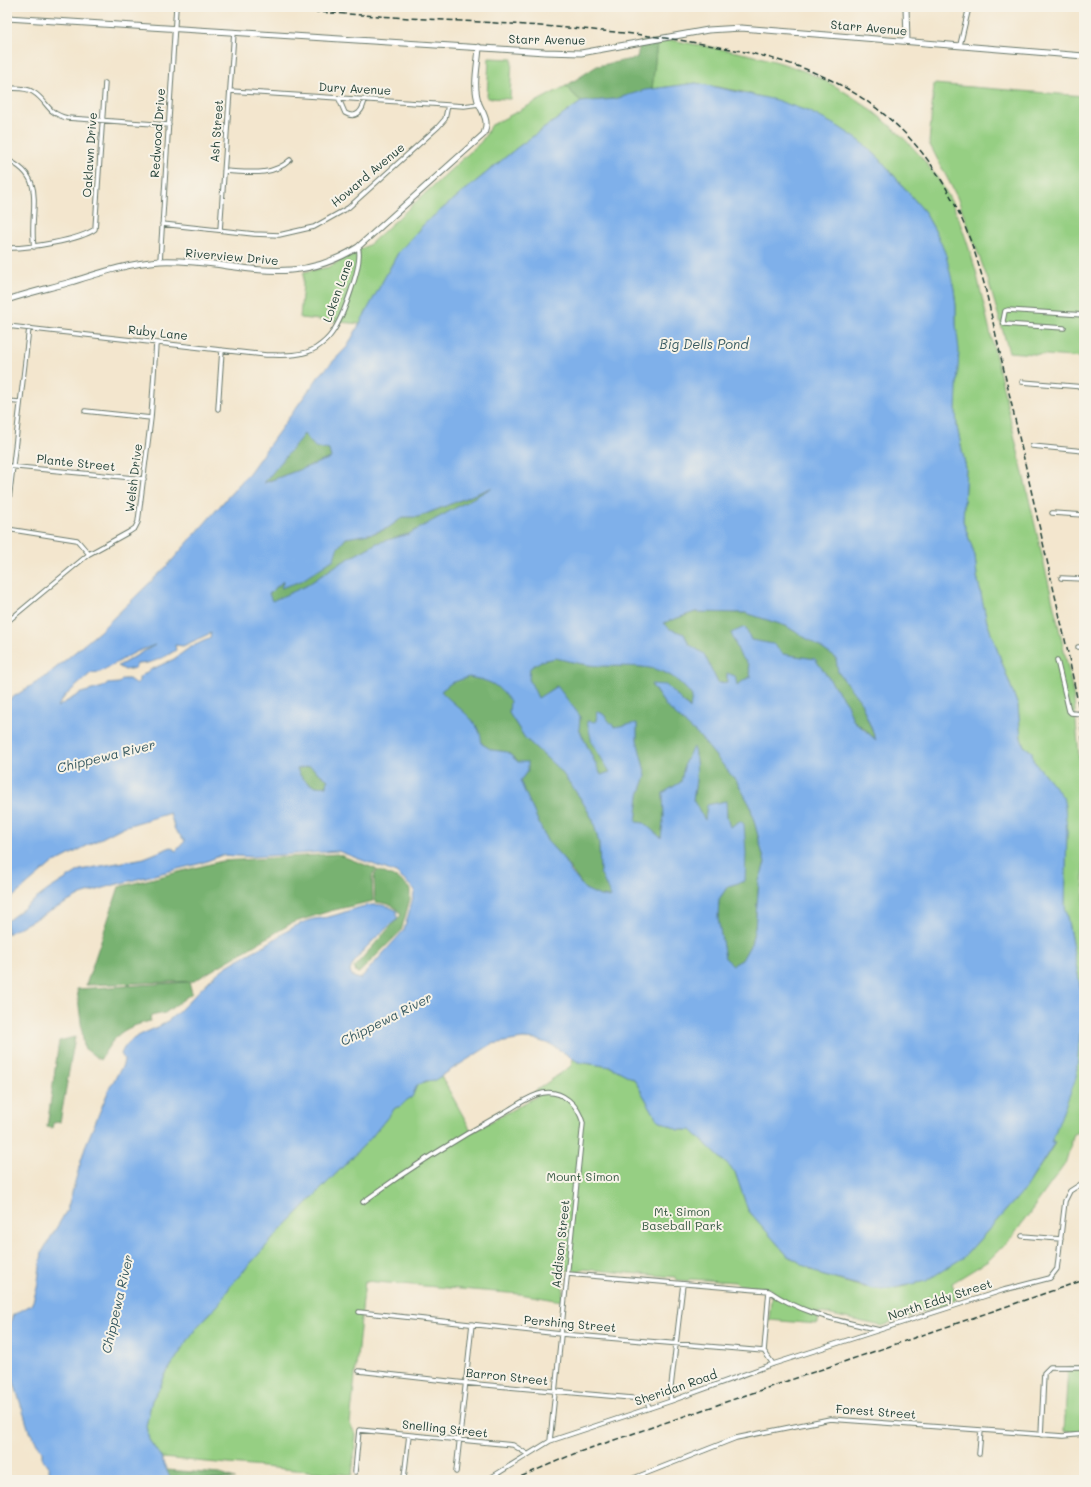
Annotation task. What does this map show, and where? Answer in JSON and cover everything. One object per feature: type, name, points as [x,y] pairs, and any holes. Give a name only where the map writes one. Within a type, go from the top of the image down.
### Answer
[{"type":"street","name":"Redwood Drive","points":[[160,261],[176,7]]},
{"type":"street","points":[[906,7],[907,42]]},
{"type":"street","points":[[960,45],[969,7]]},
{"type":"street","name":"Starr Avenue","points":[[7,18],[234,32],[478,51],[581,53],[708,30],[741,28],[1084,56]]},
{"type":"street","name":"Ash Street","points":[[220,230],[234,32]]},
{"type":"street","points":[[478,51],[476,81],[479,104]]},
{"type":"street","name":"Oaklawn Drive","points":[[34,247],[86,234],[95,229],[105,83]]},
{"type":"street","points":[[7,88],[27,89],[33,92],[49,110],[59,117],[169,125]]},
{"type":"street","name":"Dury Avenue","points":[[230,91],[448,105],[471,106],[479,104]]},
{"type":"street","points":[[339,99],[345,113],[354,115],[359,113],[362,109],[365,99]]},
{"type":"street","name":"Riverview Drive","points":[[7,300],[110,270],[160,261],[184,262],[270,272],[293,271],[329,263],[358,247],[484,134],[487,122],[479,104]]},
{"type":"street","name":"Howard Avenue","points":[[162,224],[254,234],[279,234],[314,227],[348,208],[438,127],[444,119],[448,105]]},
{"type":"street","points":[[7,160],[29,175],[34,189],[32,228],[34,247],[7,248]]},
{"type":"street","points":[[224,171],[257,173],[269,171],[278,169],[290,160]]},
{"type":"street","name":"Loken Lane","points":[[307,353],[323,344],[332,333],[339,320],[359,267],[360,258],[358,247]]},
{"type":"street","points":[[1064,328],[1004,324],[1003,321],[1006,311],[1008,310],[1084,315]]},
{"type":"street","name":"Ruby Lane","points":[[7,326],[156,344],[266,355],[297,355],[307,353]]},
{"type":"street","points":[[7,517],[19,402],[29,328]]},
{"type":"street","name":"Welsh Drive","points":[[7,622],[89,554],[135,528],[138,522],[151,418],[156,344]]},
{"type":"street","points":[[218,409],[222,350]]},
{"type":"street","points":[[1022,382],[1084,387]]},
{"type":"street","points":[[7,401],[19,402]]},
{"type":"street","points":[[85,411],[151,418]]},
{"type":"street","points":[[1032,446],[1084,451]]},
{"type":"street","name":"Plante Street","points":[[7,466],[144,479]]},
{"type":"street","points":[[1052,513],[1084,515]]},
{"type":"street","points":[[7,529],[77,540],[89,554]]},
{"type":"street","points":[[1062,578],[1084,580]]},
{"type":"street","points":[[1078,647],[1084,648]]},
{"type":"street","points":[[1058,660],[1068,708],[1071,713],[1084,714]]},
{"type":"street","name":"Addison Street","points":[[363,1202],[470,1131],[537,1094],[554,1094],[563,1097],[576,1107],[583,1123],[550,1441]]},
{"type":"street","name":"North Eddy Street","points":[[568,1274],[769,1291],[805,1312],[880,1330],[1004,1290],[1050,1278],[1057,1269],[1065,1201],[1070,1191],[1084,1182]]},
{"type":"street","points":[[1022,1236],[1061,1239]]},
{"type":"street","points":[[671,1401],[670,1395],[683,1284]]},
{"type":"street","points":[[769,1291],[764,1351],[774,1364]]},
{"type":"street","name":"Pershing Street","points":[[359,1312],[561,1334],[764,1351]]},
{"type":"street","points":[[456,1472],[472,1324]]},
{"type":"street","name":"Sheridan Road","points":[[487,1480],[550,1441],[671,1401],[774,1364],[880,1330]]},
{"type":"street","points":[[1041,1435],[1044,1373],[1046,1369],[1050,1367],[1084,1368]]},
{"type":"street","name":"Barron Street","points":[[358,1371],[555,1392],[643,1399],[650,1408]]},
{"type":"street","name":"Forest Street","points":[[629,1480],[736,1438],[830,1419],[1041,1435],[1063,1436],[1084,1434]]},
{"type":"street","name":"Snelling Street","points":[[355,1472],[359,1430],[513,1445],[527,1454]]},
{"type":"street","points":[[979,1454],[981,1430]]},
{"type":"street","points":[[404,1478],[409,1435]]},
{"type":"green space","name":"Mount Simon","points":[[672,40],[748,54],[778,62],[816,76],[839,89],[884,121],[924,160],[940,181],[959,220],[976,271],[1068,667],[1074,699],[1084,813],[1084,1130],[1074,1134],[1065,1164],[1013,1236],[988,1261],[952,1283],[957,1300],[882,1326],[818,1312],[817,1324],[769,1320],[772,1290],[763,1287],[738,1285],[735,1282],[690,1279],[688,1281],[677,1280],[675,1277],[582,1269],[579,1271],[565,1270],[562,1301],[520,1294],[365,1281],[350,1424],[356,1435],[352,1475],[162,1458],[149,1440],[146,1426],[152,1400],[165,1375],[196,1328],[219,1304],[231,1285],[276,1235],[370,1139],[395,1108],[401,1106],[412,1097],[417,1085],[441,1076],[472,1132],[537,1096],[534,1092],[571,1066],[573,1058],[578,1062],[611,1067],[634,1079],[657,1119],[678,1130],[691,1130],[735,1172],[748,1210],[787,1255],[821,1275],[862,1287],[890,1289],[906,1286],[964,1257],[1026,1188],[1055,1143],[1051,1144],[1083,1001],[1065,906],[1067,832],[1057,790],[1033,760],[1032,752],[1024,746],[1021,738],[1018,706],[987,622],[977,576],[975,556],[963,521],[966,468],[957,427],[956,306],[954,289],[938,236],[924,211],[879,158],[860,141],[810,112],[744,92],[696,83],[652,89],[657,42]]},
{"type":"green space","points":[[640,42],[657,42],[652,89],[615,99],[581,102],[566,86],[597,66],[637,58]]},
{"type":"green space","points":[[489,58],[512,59],[510,99],[487,98]]},
{"type":"green space","points":[[934,84],[1084,96],[1084,358],[1009,352],[988,280],[957,197],[929,143]]},
{"type":"green space","points":[[566,86],[581,102],[518,147],[425,223],[398,253],[360,324],[300,318],[304,272],[329,267],[370,244],[481,142],[490,126]]},
{"type":"green space","points":[[304,433],[315,447],[329,450],[331,458],[263,483]]},
{"type":"green space","points":[[496,486],[409,534],[377,543],[337,565],[306,586],[272,602],[269,594],[285,580],[282,588],[337,549],[346,538],[375,533],[388,528],[403,517],[418,517]]},
{"type":"green space","points":[[695,612],[746,613],[786,626],[836,658],[838,672],[861,702],[876,741],[865,729],[853,720],[847,704],[815,659],[783,654],[772,644],[751,640],[745,627],[732,633],[740,655],[748,664],[751,676],[736,686],[727,673],[727,682],[718,683],[704,655],[689,644],[684,634],[670,629],[663,623]]},
{"type":"green space","points":[[556,658],[592,665],[631,666],[653,669],[673,677],[692,696],[691,709],[666,686],[651,685],[666,706],[700,737],[737,782],[750,805],[765,863],[759,881],[755,928],[751,944],[742,960],[733,965],[725,959],[718,918],[719,899],[728,886],[745,881],[727,818],[726,801],[707,805],[705,821],[693,800],[696,780],[696,761],[693,748],[685,762],[681,782],[663,793],[664,816],[661,839],[644,823],[636,822],[639,795],[646,776],[637,740],[637,724],[614,727],[603,714],[597,711],[596,722],[610,772],[601,775],[579,729],[580,716],[556,686],[538,699],[529,679],[529,668],[541,661]]},
{"type":"green space","points":[[469,677],[489,682],[506,695],[511,701],[509,713],[525,738],[561,771],[581,799],[593,820],[599,843],[600,872],[612,897],[600,896],[585,889],[562,857],[547,841],[520,781],[528,770],[507,752],[492,750],[482,744],[480,733],[476,725],[441,691],[451,683]]},
{"type":"green space","points":[[310,766],[328,780],[327,786],[322,787],[309,783],[302,777],[297,769]]},
{"type":"green space","points":[[337,854],[376,869],[372,876],[373,901],[330,911],[292,923],[194,981],[86,985],[119,887],[222,861]]},
{"type":"green space","points":[[377,870],[399,879],[410,889],[410,899],[401,931],[359,973],[356,973],[354,967],[401,915],[393,906],[375,902],[374,877]]},
{"type":"green space","points":[[189,982],[192,993],[165,1013],[151,1016],[150,1021],[125,1030],[110,1044],[100,1060],[84,1048],[77,989]]},
{"type":"green space","points":[[75,1037],[60,1122],[53,1123],[52,1128],[47,1127],[59,1041]]},
{"type":"green space","points":[[1084,1367],[1084,1431],[1064,1432],[1068,1368]]},
{"type":"green space","points":[[166,1470],[220,1474],[235,1479],[171,1480]]},
{"type":"water","name":"Big Dells Pond","points":[[696,83],[776,100],[810,112],[839,127],[860,141],[879,158],[924,211],[938,236],[946,255],[954,289],[959,350],[956,410],[957,427],[966,468],[963,521],[975,556],[977,576],[987,622],[1018,706],[1021,738],[1024,746],[1032,752],[1033,760],[1063,797],[1065,806],[1067,832],[1065,906],[1083,1001],[1076,1078],[1051,1143],[1055,1142],[1026,1188],[964,1257],[926,1281],[890,1289],[874,1289],[821,1275],[787,1255],[748,1210],[735,1172],[691,1130],[678,1130],[657,1119],[634,1079],[611,1067],[578,1062],[552,1045],[537,1040],[523,1039],[492,1044],[435,1080],[426,1081],[417,1085],[412,1097],[401,1106],[395,1108],[370,1139],[276,1235],[231,1285],[219,1304],[196,1328],[165,1375],[152,1400],[146,1426],[149,1440],[161,1457],[171,1480],[50,1480],[49,1468],[42,1458],[42,1451],[29,1431],[8,1363],[7,1331],[13,1315],[31,1305],[33,1301],[37,1288],[42,1252],[67,1210],[85,1147],[110,1087],[123,1065],[124,1059],[121,1054],[125,1047],[135,1037],[169,1020],[212,978],[227,966],[287,931],[309,920],[328,917],[363,906],[380,905],[389,907],[397,911],[397,919],[370,943],[353,964],[350,971],[353,977],[360,979],[404,930],[415,890],[396,873],[338,851],[251,857],[222,855],[202,863],[114,885],[81,895],[7,934],[7,921],[48,890],[80,870],[144,858],[171,847],[176,851],[185,841],[175,830],[170,813],[123,827],[50,865],[7,902],[7,701],[45,677],[99,632],[167,566],[249,473],[319,376],[347,347],[398,253],[425,223],[518,147],[581,102],[615,99],[645,90]],"holes":[[[304,434],[315,447],[329,450],[331,458],[264,483]],[[493,487],[409,534],[377,543],[337,565],[306,586],[272,601],[269,594],[284,580],[281,588],[301,581],[334,559],[337,549],[346,538],[374,533],[388,528],[403,517],[418,517]],[[695,612],[746,613],[786,626],[836,658],[838,672],[861,702],[876,740],[853,720],[847,704],[815,659],[783,654],[773,644],[751,640],[745,627],[731,633],[740,655],[748,664],[751,676],[737,685],[735,676],[727,673],[727,682],[718,683],[704,654],[689,644],[684,634],[670,629],[663,623]],[[211,633],[210,638],[189,648],[174,659],[148,671],[139,678],[139,681],[136,684],[129,679],[123,679],[119,683],[106,684],[103,687],[81,693],[57,707],[65,696],[91,673],[100,672],[136,652],[155,645],[118,666],[125,670],[135,668],[137,664],[152,662],[171,653],[176,650],[175,645],[183,646]],[[556,658],[592,665],[642,667],[663,672],[673,677],[692,696],[690,709],[666,685],[651,684],[666,706],[700,737],[737,782],[750,805],[765,863],[759,881],[755,928],[751,944],[742,960],[733,965],[725,958],[718,918],[719,899],[728,886],[745,881],[746,853],[744,824],[740,821],[730,827],[727,818],[726,801],[707,805],[705,820],[693,800],[696,780],[696,760],[693,747],[685,762],[681,782],[663,793],[664,816],[661,838],[644,823],[636,822],[639,795],[646,776],[637,740],[637,723],[614,727],[603,714],[597,711],[596,722],[587,721],[592,743],[610,772],[601,775],[579,729],[580,716],[557,686],[538,698],[529,679],[530,668],[541,661]],[[469,677],[489,682],[501,690],[510,701],[509,713],[525,738],[561,771],[581,799],[593,820],[599,843],[600,872],[611,897],[600,896],[585,889],[571,872],[562,857],[547,841],[520,781],[528,770],[528,762],[518,762],[507,752],[492,750],[482,744],[480,733],[476,725],[441,691],[451,683]],[[310,766],[328,780],[327,786],[322,787],[313,785],[305,780],[297,769]]]},
{"type":"railway","points":[[241,7],[566,28],[680,40],[767,57],[805,69],[842,86],[884,114],[906,134],[925,156],[941,179],[955,204],[976,258],[985,287],[1068,653],[1080,713],[1084,757]]},
{"type":"railway","points":[[513,1480],[576,1453],[1084,1280]]},
{"type":"water label","name":"Chippewa River","points":[[106,756]]},
{"type":"water label","name":"Chippewa River","points":[[386,1019]]},
{"type":"water label","name":"Chippewa River","points":[[117,1304]]},
{"type":"park label","name":"Mt. Simon Baseball Park","points":[[682,1219]]}]
